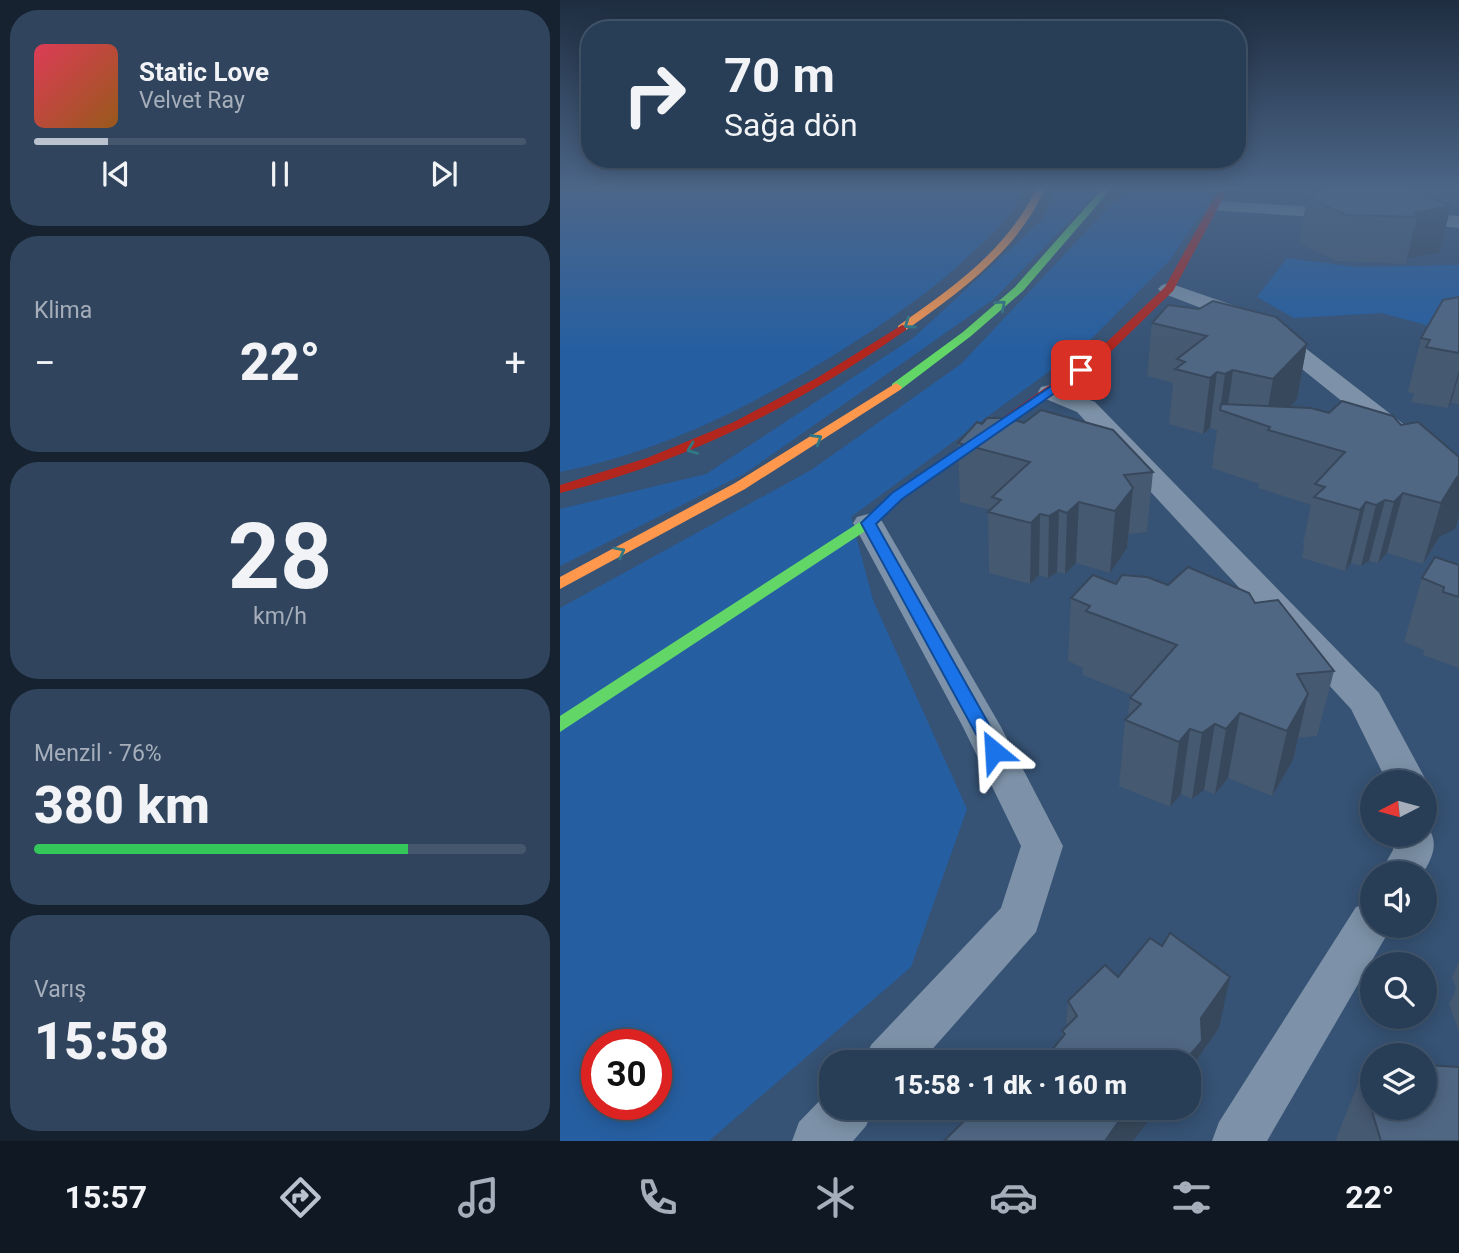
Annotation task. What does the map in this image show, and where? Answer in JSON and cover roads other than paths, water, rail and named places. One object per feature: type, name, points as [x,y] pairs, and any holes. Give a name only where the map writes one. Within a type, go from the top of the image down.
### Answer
[{"type":"main road","points":[[560,489],[602,480],[691,450],[733,432],[825,381],[924,314],[1006,242]]},
{"type":"main road","points":[[560,584],[692,513],[869,407],[956,343],[1022,286],[1060,242]]},
{"type":"main road","points":[[560,725],[868,523],[897,496],[1097,359],[1169,289],[1195,242]]},
{"type":"street","points":[[1169,289],[1256,321],[1456,476]]},
{"type":"street","points":[[1050,392],[1086,407],[1366,702],[1401,770]]},
{"type":"street","points":[[868,523],[982,727],[1042,846],[1020,918],[900,1050]]},
{"type":"street","points":[[1238,1141],[1362,938]]},
{"type":"street","points":[[818,1141],[837,1120]]}]
